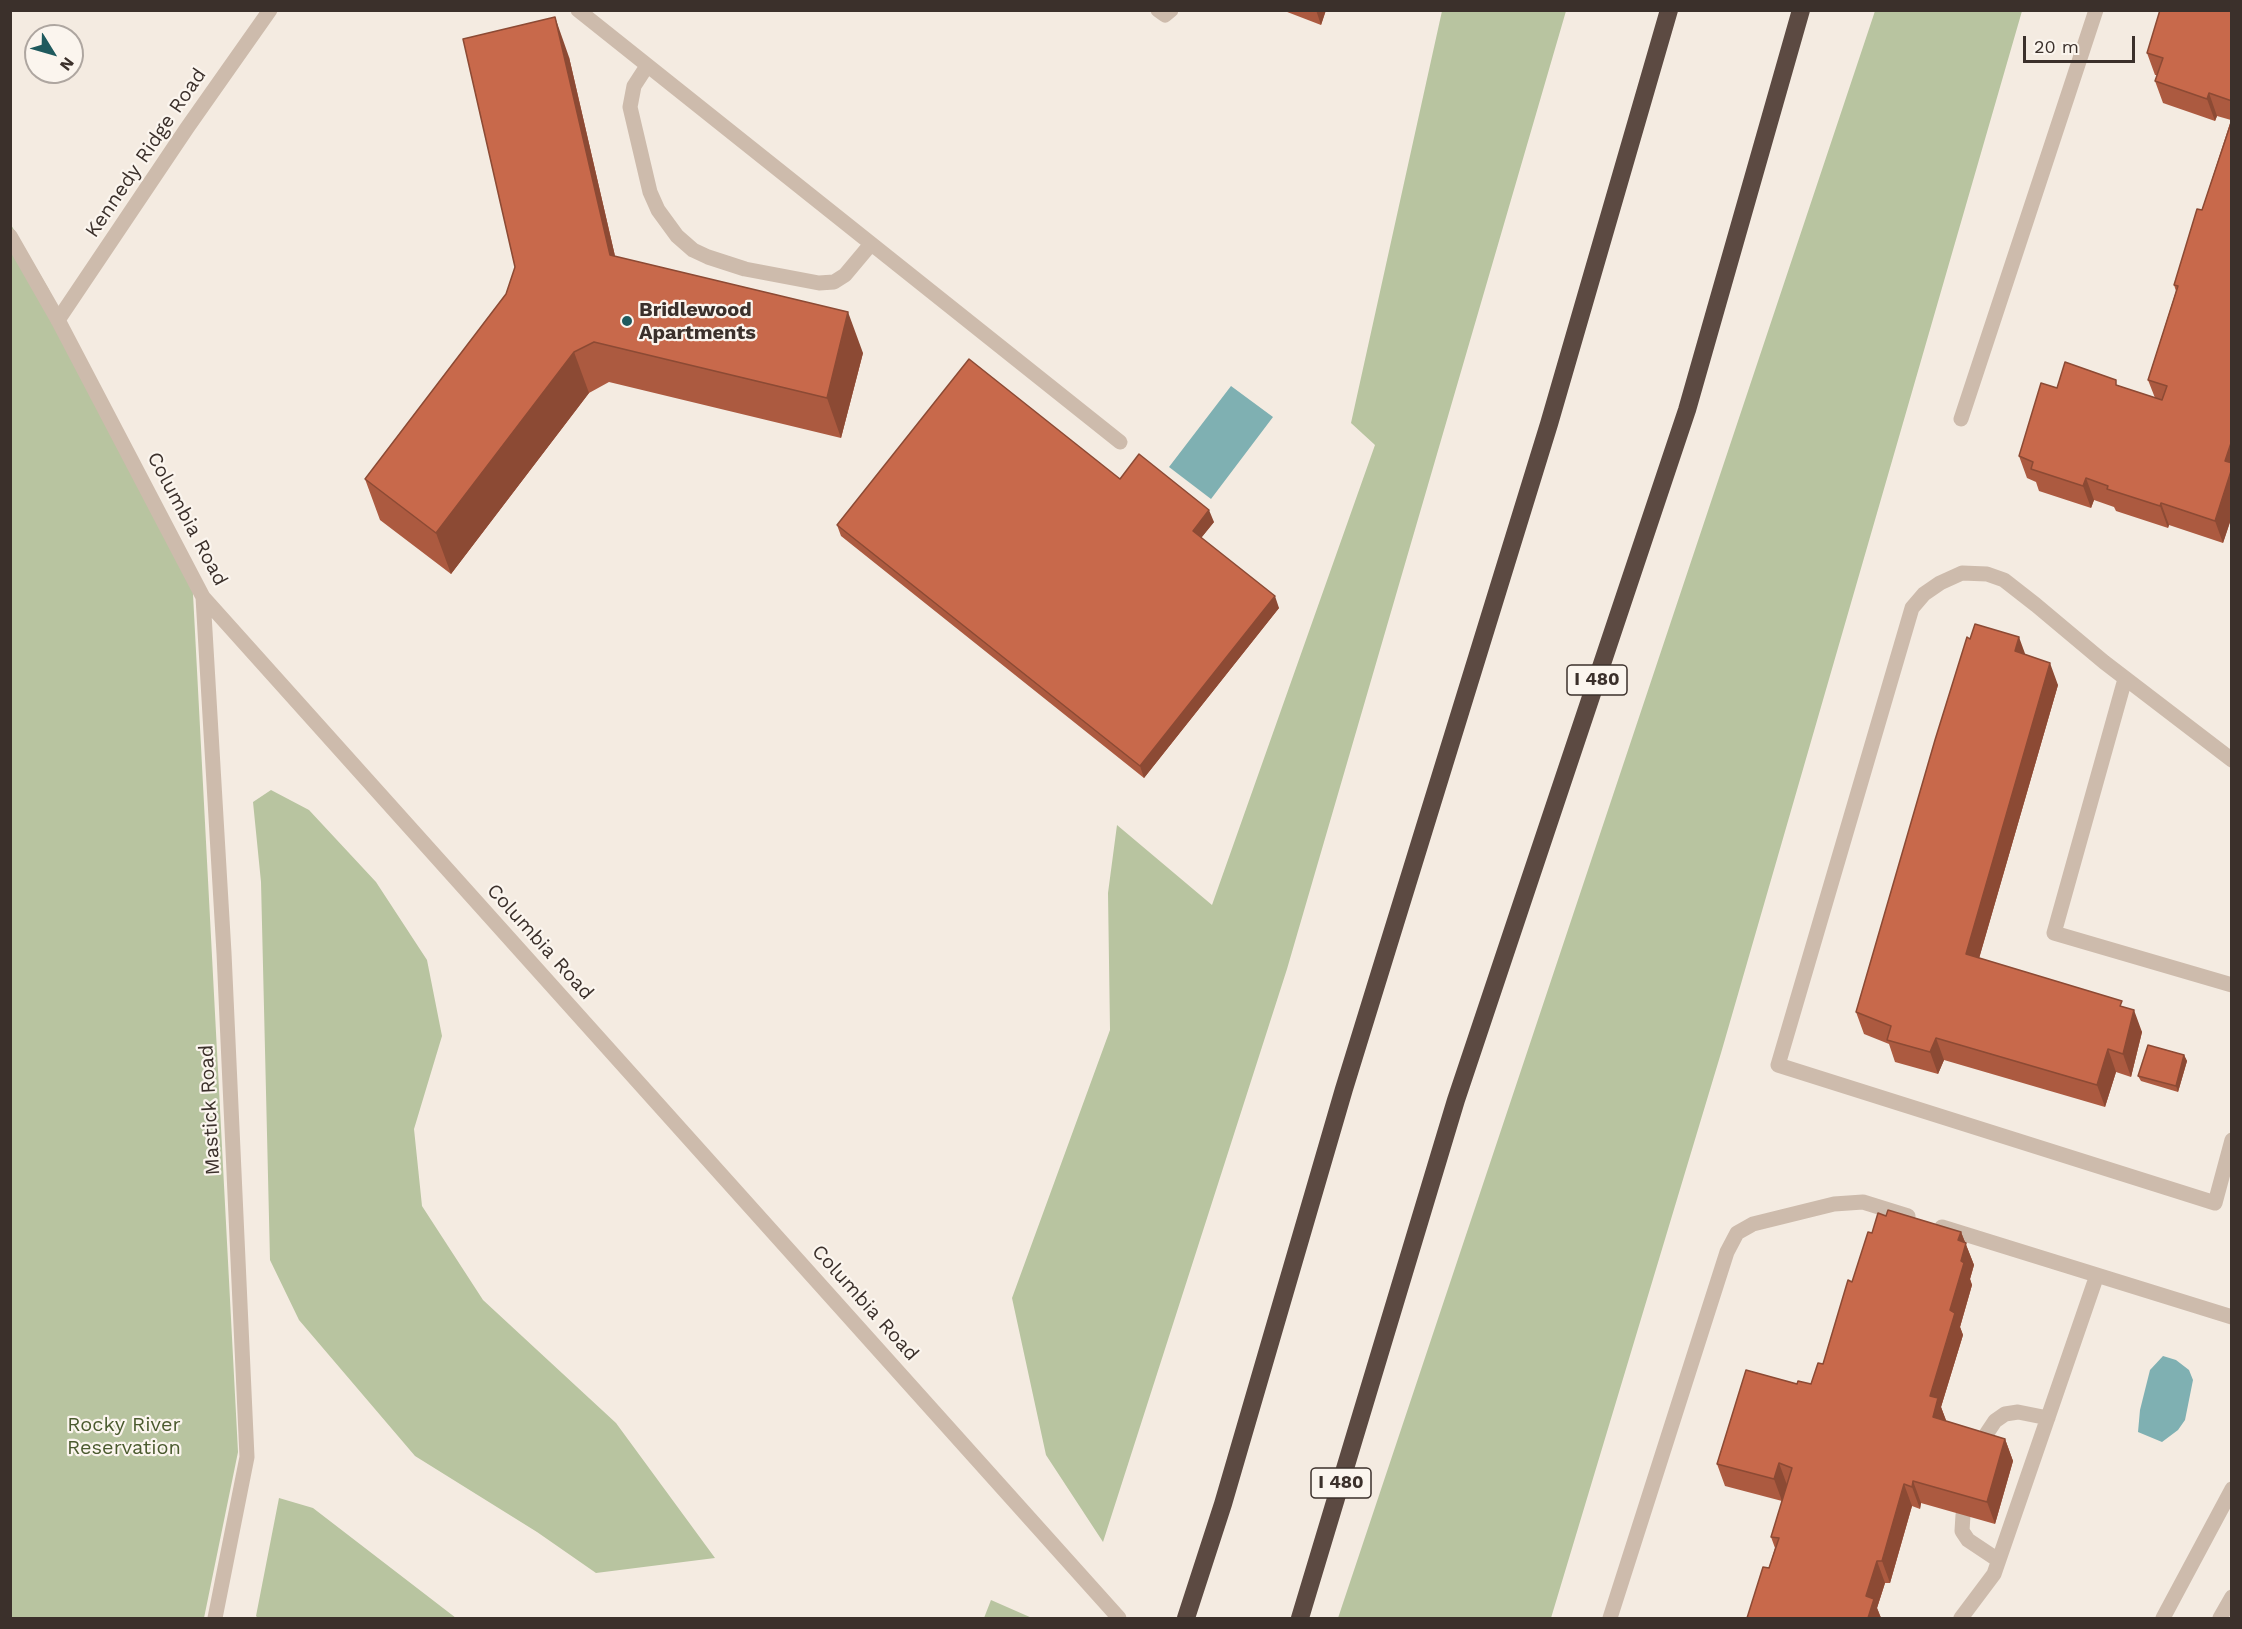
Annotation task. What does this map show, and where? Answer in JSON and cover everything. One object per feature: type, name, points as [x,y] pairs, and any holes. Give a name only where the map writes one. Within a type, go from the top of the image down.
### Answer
[{"type":"highway","points":[[1186,1618],[1223,1504],[1348,1077],[1549,424],[1669,10]]},
{"type":"highway","name":"I 480","points":[[1300,1618],[1456,1100],[1687,410],[1801,10]]},
{"type":"street","name":"Kennedy Ridge Road","points":[[58,320],[187,128],[270,10]]},
{"type":"street","points":[[578,10],[1120,442]]},
{"type":"street","points":[[1158,10],[1165,15],[1171,10]]},
{"type":"street","points":[[1961,420],[2096,10]]},
{"type":"street","points":[[647,66],[634,86],[630,107],[650,192],[658,210],[676,236],[693,250],[745,268],[819,283],[834,282],[845,275],[871,244]]},
{"type":"street","name":"Columbia Road","points":[[10,236],[58,320],[203,597],[1119,1618]]},
{"type":"street","points":[[2232,760],[2125,679],[2004,580],[1987,574],[1962,573],[1924,594],[1912,608],[1778,1065],[2215,1203],[2232,1140]]},
{"type":"street","name":"Mastick Road","points":[[203,597],[225,977],[247,1457],[215,1618]]},
{"type":"street","points":[[2125,679],[2054,933],[2232,985]]},
{"type":"street","points":[[1611,1618],[1726,1252],[1737,1233],[1753,1224],[1834,1204],[1863,1202],[2232,1317]]},
{"type":"street","points":[[1961,1618],[1994,1574],[2097,1275]]},
{"type":"street","points":[[1981,1451],[1987,1433],[1995,1421],[2006,1414],[2018,1412],[2048,1418]]},
{"type":"street","points":[[2163,1618],[2232,1489]]},
{"type":"street","points":[[1963,1515],[1962,1531],[1968,1540],[1998,1560]]},
{"type":"street","points":[[2220,1618],[2232,1597]]},
{"type":"green space","points":[[1442,11],[1566,11],[1287,969],[1103,1542],[1046,1455],[1012,1298],[1110,1030],[1108,893],[1117,825],[1212,905],[1375,445],[1351,423]]},
{"type":"green space","points":[[1875,11],[2022,11],[1721,1053],[1551,1618],[1338,1618]]},
{"type":"green space","name":"Rocky River Reservation","points":[[10,223],[48,288],[192,575],[238,1452],[204,1618],[11,1618]]},
{"type":"green space","points":[[271,790],[309,810],[376,882],[427,960],[442,1036],[414,1129],[422,1206],[483,1300],[616,1423],[715,1558],[596,1573],[537,1532],[415,1456],[299,1320],[270,1260],[261,882],[253,802]]},
{"type":"green space","points":[[279,1498],[313,1508],[456,1618],[258,1618],[256,1616]]},
{"type":"green space","points":[[991,1600],[1032,1618],[984,1618]]},
{"type":"water","points":[[1231,386],[1273,417],[1211,499],[1169,467]]},
{"type":"water","points":[[2163,1356],[2176,1360],[2189,1370],[2193,1380],[2185,1420],[2178,1430],[2162,1442],[2138,1432],[2140,1410],[2150,1370]]},
{"type":"building","points":[[2160,10],[2232,10],[2232,101],[2209,93],[2207,99],[2155,81],[2163,58],[2147,53]]},
{"type":"building","name":"Bridlewood Apartments","points":[[555,17],[610,255],[848,312],[827,398],[594,342],[574,352],[436,533],[365,479],[506,294],[515,267],[463,39]]},
{"type":"building","points":[[2232,120],[2232,440],[2225,461],[2232,463],[2232,468],[2215,521],[2161,503],[2160,506],[2107,489],[2108,486],[2086,478],[2083,486],[2031,469],[2033,462],[2019,456],[2041,383],[2057,388],[2065,362],[2116,380],[2116,385],[2162,400],[2167,386],[2148,380],[2178,286],[2174,285],[2197,209],[2202,210]]},
{"type":"building","points":[[969,359],[1120,479],[1139,454],[1209,510],[1193,531],[1275,596],[1140,766],[837,525]]},
{"type":"building","points":[[1975,624],[2019,637],[2015,651],[2050,663],[1966,954],[2122,1001],[2120,1006],[2134,1010],[2123,1054],[2108,1049],[2097,1085],[1936,1038],[1930,1052],[1887,1040],[1891,1026],[1856,1012],[1935,740],[1967,637],[1970,639]]},
{"type":"building","points":[[2148,1045],[2184,1055],[2176,1086],[2138,1076]]},
{"type":"building","points":[[1888,1210],[1961,1232],[1958,1240],[1966,1243],[1961,1261],[1964,1263],[1950,1310],[1955,1313],[1930,1396],[1938,1398],[1933,1417],[2005,1439],[1987,1502],[1913,1481],[1912,1487],[1904,1484],[1882,1561],[1877,1561],[1866,1596],[1874,1599],[1868,1618],[1747,1618],[1763,1567],[1769,1568],[1779,1538],[1771,1537],[1792,1468],[1779,1463],[1774,1479],[1717,1464],[1746,1370],[1797,1384],[1798,1381],[1811,1384],[1818,1363],[1823,1364],[1848,1280],[1852,1282],[1868,1232],[1872,1233],[1878,1213],[1886,1216]]},
{"type":"place","name":"Bridlewood Apartments","points":[[627,321]]}]
